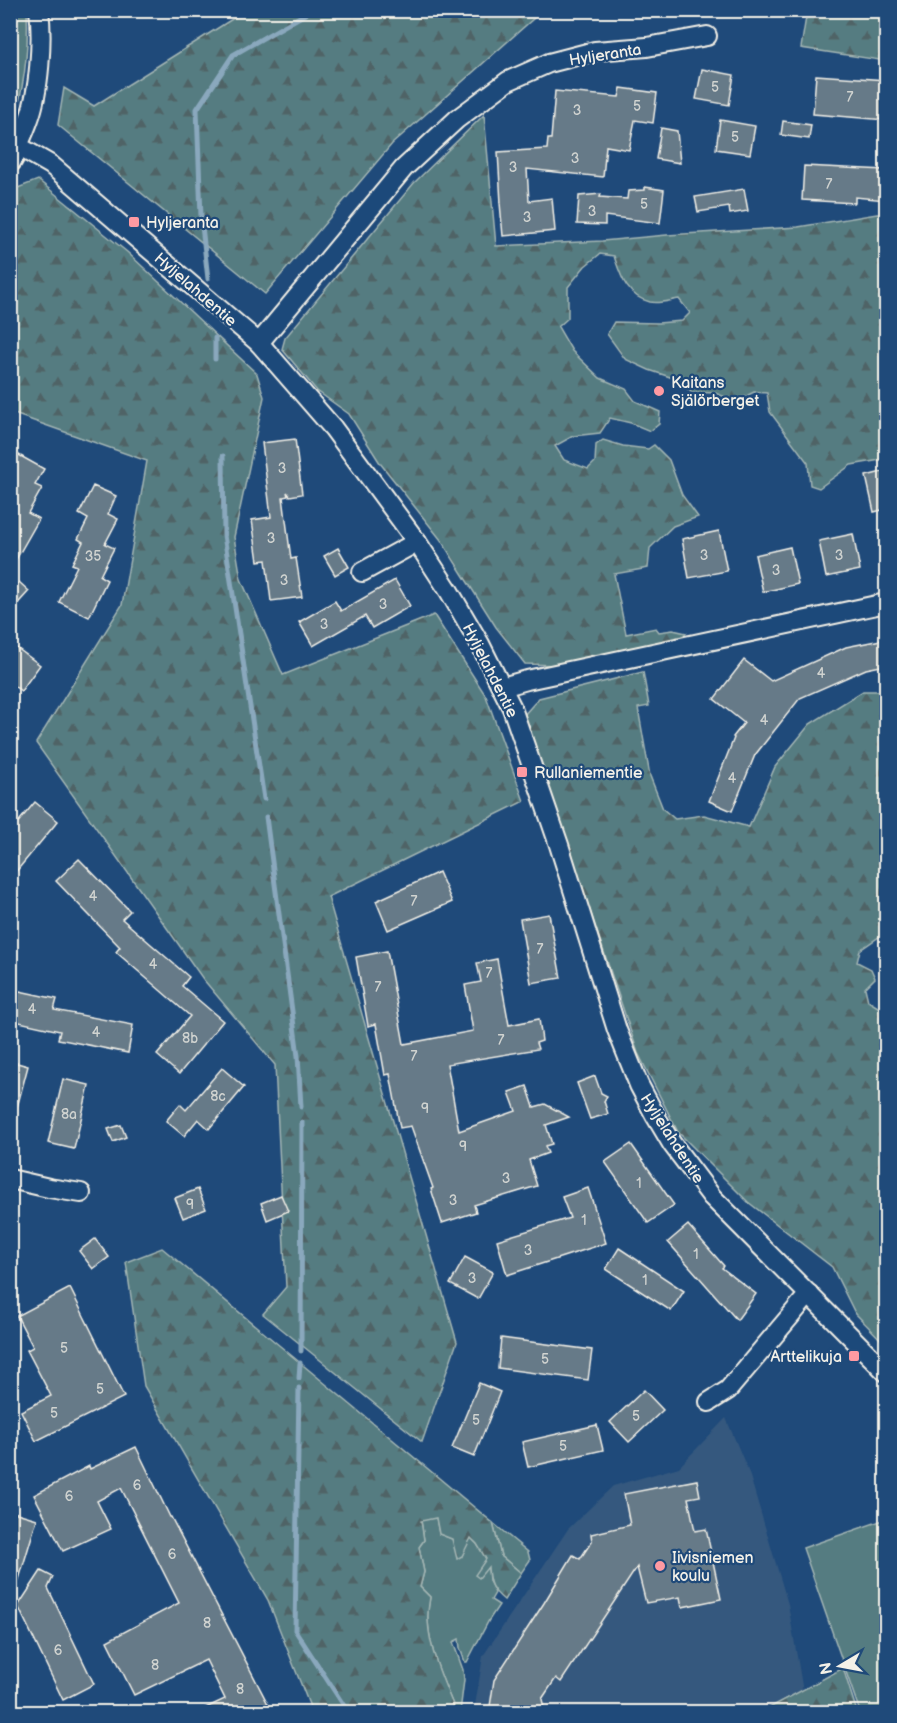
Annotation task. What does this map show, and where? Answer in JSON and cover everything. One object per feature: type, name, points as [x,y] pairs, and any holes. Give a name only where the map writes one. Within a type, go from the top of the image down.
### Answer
[{"type":"street","points":[[14,153],[30,118],[37,84],[40,45],[39,10]]},
{"type":"street","name":"Hyljeranta","points":[[259,343],[404,168],[456,119],[508,81],[549,63],[595,51],[647,47],[707,36]]},
{"type":"street","name":"Hyljelahdentie","points":[[14,153],[51,165],[259,343],[333,428],[417,542],[449,591],[512,708],[551,819],[611,1012],[639,1085],[672,1144],[712,1197],[886,1372]]},
{"type":"street","points":[[362,572],[417,542]]},
{"type":"street","points":[[502,687],[886,603]]},
{"type":"street","points":[[10,1179],[81,1193]]},
{"type":"street","points":[[709,1402],[728,1390],[809,1294]]},
{"type":"shaded area","name":"Iivisniemen koulu","points":[[726,1418],[749,1473],[788,1604],[803,1691],[762,1712],[474,1712],[483,1656],[568,1529],[613,1486],[679,1467]]},
{"type":"green space","points":[[13,11],[27,11],[27,41],[25,71],[11,130],[10,76],[14,42]]},
{"type":"green space","points":[[245,11],[542,11],[392,144],[265,294],[58,125],[64,88],[94,106]]},
{"type":"green space","points":[[807,11],[886,11],[886,61],[801,48]]},
{"type":"green space","points":[[484,115],[496,246],[798,227],[877,214],[886,215],[886,403],[883,406],[881,429],[886,434],[886,459],[851,465],[819,488],[810,485],[808,463],[770,412],[767,393],[754,392],[736,401],[715,393],[691,392],[676,379],[625,359],[607,334],[614,322],[682,321],[690,313],[679,299],[657,303],[642,299],[635,295],[626,284],[614,256],[600,254],[585,266],[568,287],[568,318],[558,327],[572,351],[600,378],[626,389],[635,401],[660,412],[659,424],[650,431],[610,418],[600,433],[573,436],[555,446],[564,460],[588,469],[595,462],[596,445],[603,440],[623,446],[648,449],[654,445],[669,460],[682,495],[698,517],[673,526],[650,548],[648,568],[614,574],[626,634],[656,628],[659,632],[673,630],[686,633],[676,641],[559,665],[525,664],[496,627],[441,540],[380,463],[349,414],[317,391],[282,349],[285,338],[414,183]]},
{"type":"green space","points":[[38,180],[127,252],[257,374],[264,397],[234,537],[241,579],[283,675],[434,615],[486,696],[524,801],[328,897],[457,1342],[422,1442],[263,1314],[286,1287],[275,1065],[203,979],[36,743],[122,605],[147,461],[11,411],[10,191]]},
{"type":"green space","points":[[643,672],[649,706],[638,708],[650,776],[663,809],[675,819],[704,815],[749,827],[775,767],[810,724],[863,691],[886,691],[886,932],[860,950],[857,962],[871,969],[875,978],[865,988],[868,1001],[886,1012],[886,1345],[855,1313],[832,1267],[748,1202],[678,1132],[638,1053],[524,715],[539,698]]},
{"type":"green space","points":[[162,1248],[493,1523],[501,1556],[521,1573],[504,1600],[492,1586],[488,1567],[479,1578],[475,1575],[486,1559],[471,1538],[462,1556],[457,1559],[452,1539],[439,1534],[436,1518],[421,1521],[424,1540],[419,1547],[424,1572],[420,1587],[430,1597],[429,1633],[438,1668],[456,1712],[312,1712],[268,1600],[144,1386],[126,1262]]},
{"type":"green space","points":[[436,1517],[439,1534],[452,1539],[462,1556],[470,1537],[477,1544],[487,1559],[489,1581],[495,1593],[491,1600],[499,1605],[467,1662],[460,1648],[459,1639],[453,1642],[463,1670],[464,1680],[460,1712],[456,1712],[442,1679],[429,1633],[430,1597],[420,1587],[424,1572],[419,1547],[424,1540],[421,1520]]},
{"type":"green space","points":[[886,1519],[886,1712],[860,1712],[803,1548]]},
{"type":"green space","points":[[493,1523],[528,1552],[530,1560],[521,1573],[501,1556]]},
{"type":"green space","points":[[843,1668],[857,1712],[762,1712]]},
{"type":"building","points":[[702,69],[734,75],[729,105],[696,99]]},
{"type":"building","points":[[816,75],[886,80],[886,120],[813,114]]},
{"type":"building","points":[[621,88],[657,93],[653,123],[635,120],[629,150],[606,146],[603,177],[527,169],[529,201],[552,198],[555,231],[503,236],[498,152],[547,149],[548,139],[551,139],[555,91],[619,97]]},
{"type":"building","points":[[720,120],[755,126],[750,154],[716,149]]},
{"type":"building","points":[[783,121],[811,125],[809,139],[781,135]]},
{"type":"building","points":[[661,128],[677,131],[680,163],[656,159]]},
{"type":"building","points":[[804,166],[886,170],[886,200],[855,197],[855,203],[802,200]]},
{"type":"building","points":[[645,187],[664,190],[660,223],[605,216],[605,225],[577,224],[579,196],[601,194],[600,197],[627,199],[628,191],[645,190]]},
{"type":"building","points":[[744,189],[748,211],[730,214],[729,207],[698,212],[695,197]]},
{"type":"building","points":[[295,439],[302,494],[290,496],[287,492],[288,496],[283,497],[291,559],[296,558],[302,597],[271,601],[266,560],[258,561],[252,520],[271,517],[262,443]]},
{"type":"building","points":[[17,454],[44,469],[35,485],[42,488],[28,513],[39,519],[10,570],[10,466]]},
{"type":"building","points":[[886,471],[886,509],[874,512],[866,476]]},
{"type":"building","points":[[93,486],[116,496],[108,514],[118,519],[105,544],[114,548],[100,576],[107,580],[89,617],[59,602],[77,566],[72,564],[83,542],[78,539],[88,519],[79,514]]},
{"type":"building","points":[[719,531],[727,571],[689,578],[682,539]]},
{"type":"building","points":[[853,534],[860,570],[826,577],[819,541]]},
{"type":"building","points":[[790,547],[798,584],[763,592],[755,555]]},
{"type":"building","points":[[338,548],[349,567],[335,575],[324,556]]},
{"type":"building","points":[[395,580],[410,606],[372,628],[365,616],[313,646],[299,622],[335,601],[341,611]]},
{"type":"building","points":[[19,582],[29,591],[10,612],[10,592]]},
{"type":"building","points":[[886,639],[886,665],[866,669],[800,698],[755,755],[732,811],[709,801],[733,737],[744,723],[714,699],[744,660],[771,681],[846,647]]},
{"type":"building","points":[[10,643],[40,665],[21,691],[10,683]]},
{"type":"building","points":[[35,802],[58,821],[10,879],[10,832]]},
{"type":"building","points":[[79,859],[130,911],[122,919],[189,977],[182,986],[223,1021],[179,1074],[157,1055],[190,1016],[116,952],[120,947],[56,881]]},
{"type":"building","points":[[439,872],[452,902],[388,930],[376,901]]},
{"type":"building","points":[[549,914],[561,978],[531,983],[520,919]]},
{"type":"building","points":[[387,951],[404,1044],[473,1031],[465,985],[481,982],[477,963],[497,959],[509,1025],[539,1019],[542,1041],[536,1043],[538,1049],[447,1064],[459,1131],[516,1111],[509,1092],[527,1086],[534,1107],[545,1104],[569,1117],[546,1125],[552,1144],[545,1146],[548,1153],[529,1160],[537,1186],[474,1205],[476,1212],[442,1223],[431,1189],[433,1188],[411,1126],[400,1128],[390,1074],[385,1075],[376,1024],[368,1026],[356,957]]},
{"type":"building","points":[[10,989],[57,999],[54,1010],[133,1025],[128,1053],[58,1039],[60,1031],[10,1020]]},
{"type":"building","points":[[10,1061],[28,1066],[15,1115],[10,1115]]},
{"type":"building","points":[[222,1068],[244,1087],[209,1129],[198,1119],[184,1136],[166,1121],[180,1104],[186,1110]]},
{"type":"building","points":[[595,1076],[601,1093],[607,1096],[604,1101],[608,1114],[590,1119],[577,1083]]},
{"type":"building","points":[[63,1079],[89,1085],[74,1149],[48,1143]]},
{"type":"building","points":[[121,1125],[126,1137],[113,1142],[108,1129]]},
{"type":"building","points":[[631,1144],[674,1205],[648,1223],[605,1162]]},
{"type":"building","points":[[588,1188],[606,1243],[507,1275],[497,1240],[570,1218],[562,1197]]},
{"type":"building","points":[[198,1189],[206,1209],[183,1218],[175,1198]]},
{"type":"building","points":[[281,1195],[288,1211],[267,1220],[261,1203]]},
{"type":"building","points":[[688,1225],[724,1266],[722,1268],[756,1294],[737,1320],[668,1242]]},
{"type":"building","points":[[95,1239],[109,1257],[93,1269],[79,1251]]},
{"type":"building","points":[[619,1248],[684,1291],[671,1311],[606,1269]]},
{"type":"building","points":[[465,1257],[493,1272],[478,1299],[450,1284]]},
{"type":"building","points":[[70,1288],[124,1397],[36,1441],[21,1411],[51,1396],[27,1350],[33,1347],[17,1316]]},
{"type":"building","points":[[501,1338],[592,1350],[588,1380],[498,1368]]},
{"type":"building","points":[[479,1383],[500,1392],[474,1457],[452,1448]]},
{"type":"building","points":[[644,1390],[663,1410],[629,1442],[610,1422]]},
{"type":"building","points":[[597,1425],[603,1450],[528,1467],[522,1442]]},
{"type":"building","points":[[136,1447],[270,1708],[261,1713],[195,1713],[225,1699],[206,1660],[134,1695],[107,1641],[179,1603],[121,1488],[97,1501],[111,1529],[63,1551],[34,1495],[89,1466],[90,1469]]},
{"type":"building","points":[[697,1480],[700,1496],[688,1498],[695,1531],[706,1529],[721,1599],[682,1607],[680,1597],[646,1603],[637,1567],[561,1682],[556,1678],[542,1699],[545,1713],[489,1713],[494,1680],[573,1555],[580,1559],[592,1541],[591,1534],[630,1525],[624,1494]]},
{"type":"building","points":[[10,1511],[37,1519],[14,1596],[10,1596]]},
{"type":"building","points":[[41,1571],[53,1577],[48,1588],[94,1684],[63,1700],[18,1606]]},
{"type":"waterway","points":[[208,279],[201,217],[197,109],[233,55],[312,10]]},
{"type":"waterway","points":[[215,338],[215,359]]},
{"type":"waterway","points":[[223,456],[224,535],[264,799]]},
{"type":"waterway","points":[[266,817],[298,1056],[301,1107]]},
{"type":"waterway","points":[[301,1351],[302,1122]]},
{"type":"waterway","points":[[299,1378],[300,1363]]},
{"type":"waterway","points":[[299,1388],[295,1630],[348,1712]]},
{"type":"place","name":"Hyljeranta","points":[[134,222]]},
{"type":"place","name":"Kaitans Själörberget","points":[[659,391]]},
{"type":"place","name":"Rullaniementie","points":[[522,772]]},
{"type":"place","name":"Arttelikuja","points":[[854,1356]]},
{"type":"place","name":"Iivisniemen koulu","points":[[660,1566]]}]
